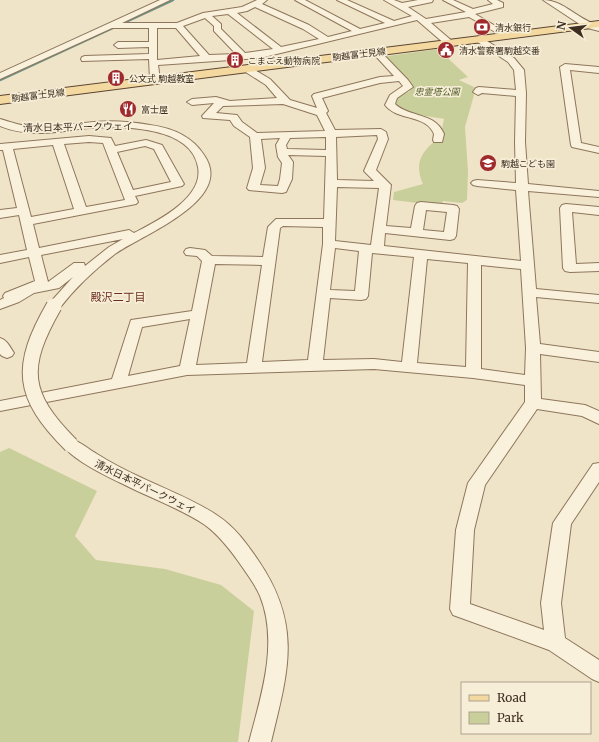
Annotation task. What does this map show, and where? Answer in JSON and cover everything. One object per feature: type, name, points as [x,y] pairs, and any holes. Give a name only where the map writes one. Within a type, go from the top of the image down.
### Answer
[{"type":"main road","name":"駒越富士見線","points":[[0,100],[599,24]]},
{"type":"street","points":[[0,76],[166,0]]},
{"type":"street","points":[[299,0],[360,32]]},
{"type":"street","points":[[341,0],[392,24]]},
{"type":"street","points":[[388,0],[420,18],[449,43]]},
{"type":"street","points":[[401,6],[429,0]]},
{"type":"street","points":[[446,0],[507,35]]},
{"type":"street","points":[[85,59],[153,60],[260,55],[420,18],[471,13],[500,5],[492,0]]},
{"type":"street","points":[[547,0],[587,25],[599,28]]},
{"type":"street","points":[[109,26],[153,27],[178,25],[206,15],[244,9],[260,2],[326,39]]},
{"type":"street","points":[[231,12],[279,50]]},
{"type":"street","points":[[420,18],[430,12]]},
{"type":"street","points":[[206,15],[218,26],[217,28],[243,56]]},
{"type":"street","points":[[178,25],[207,58]]},
{"type":"street","points":[[153,27],[153,60],[155,80]]},
{"type":"street","points":[[479,39],[511,60],[519,70],[521,93],[520,142],[522,187],[533,348],[533,403],[477,484],[465,530],[460,609],[556,643],[599,672]]},
{"type":"street","points":[[118,45],[153,44]]},
{"type":"street","points":[[376,52],[408,87],[393,97],[390,105],[399,112],[421,117],[429,122],[438,130],[440,135],[438,140]]},
{"type":"street","points":[[599,70],[565,67],[576,145],[599,150]]},
{"type":"street","points":[[247,68],[254,75],[269,83],[284,101]]},
{"type":"street","points":[[315,364],[329,244],[331,183],[331,133],[321,113],[323,111],[317,96],[380,80],[401,78]]},
{"type":"street","points":[[478,92],[479,90],[521,93]]},
{"type":"street","points":[[192,102],[216,100],[221,103],[284,101],[321,113]]},
{"type":"street","points":[[221,103],[207,116],[233,117],[238,124],[255,136],[381,132],[383,138],[370,171],[385,185]]},
{"type":"street","name":"清水日本平パークウェイ","points":[[0,122],[12,127],[34,130],[103,125],[147,128],[167,132],[192,145],[200,155],[204,164],[204,182],[195,197],[177,212],[114,250],[88,270],[73,283],[54,306],[42,325],[30,358],[31,389],[36,402],[50,425],[71,445],[89,459],[116,474],[207,518],[223,530],[238,546],[260,578],[270,598],[277,628],[277,661],[260,742]]},
{"type":"street","points":[[255,136],[259,168],[253,188],[282,190],[286,178],[288,162],[283,157],[281,145],[287,134]]},
{"type":"street","points":[[0,214],[25,216],[81,211],[132,202],[106,140],[89,139],[3,147],[25,216],[42,283],[10,296],[14,299]]},
{"type":"street","points":[[58,143],[81,211]]},
{"type":"street","points":[[111,150],[146,144],[158,147],[178,184],[129,194]]},
{"type":"street","points":[[282,152],[331,153]]},
{"type":"street","points":[[331,183],[385,185]]},
{"type":"street","points":[[477,184],[599,194]]},
{"type":"street","points":[[323,293],[361,296],[371,249],[379,229],[385,185]]},
{"type":"street","points":[[379,229],[450,236],[452,209],[445,207],[421,206],[416,232]]},
{"type":"street","points":[[599,211],[566,208],[570,268],[599,267]]},
{"type":"street","points":[[254,368],[274,226],[280,222],[330,223]]},
{"type":"street","points":[[0,305],[30,290],[54,285],[77,267],[144,224]]},
{"type":"street","points":[[0,259],[129,234]]},
{"type":"street","points":[[329,244],[527,266]]},
{"type":"street","points":[[190,252],[201,252],[209,260],[269,261]]},
{"type":"street","points":[[409,368],[420,255]]},
{"type":"street","points":[[187,370],[209,260]]},
{"type":"street","points":[[473,373],[475,260]]},
{"type":"street","points":[[530,292],[599,299]]},
{"type":"street","points":[[118,383],[136,323],[198,314]]},
{"type":"street","points":[[533,348],[599,357]]},
{"type":"street","points":[[0,406],[187,370],[315,364],[374,364],[473,373],[533,381]]},
{"type":"street","points":[[533,403],[586,411],[599,418]]},
{"type":"street","points":[[556,643],[551,603],[562,523],[599,469]]},
{"type":"green space","name":"忠霊塔公園","points":[[438,49],[468,77],[459,80],[476,88],[465,127],[468,171],[467,200],[462,203],[443,201],[441,206],[393,200],[394,192],[423,184],[419,172],[420,161],[425,151],[435,141],[434,130],[442,129],[444,119],[411,113],[394,104],[397,95],[409,92],[412,87],[381,57]]},
{"type":"green space","points":[[9,448],[97,491],[75,536],[96,560],[165,569],[221,585],[254,611],[238,742],[0,742],[0,452]]},
{"type":"waterway","points":[[0,80],[173,0]]},
{"type":"place","name":"清水銀行","points":[[482,27]]},
{"type":"place","name":"清水警察署駒越交番","points":[[446,50]]},
{"type":"place","name":"こまごえ動物病院","points":[[235,60]]},
{"type":"place","name":"公文式 駒越教室","points":[[116,78]]},
{"type":"place","name":"富士屋","points":[[128,109]]},
{"type":"place","name":"駒越こども園","points":[[488,163]]},
{"type":"district","name":"殿沢二丁目","points":[[118,297]]}]
